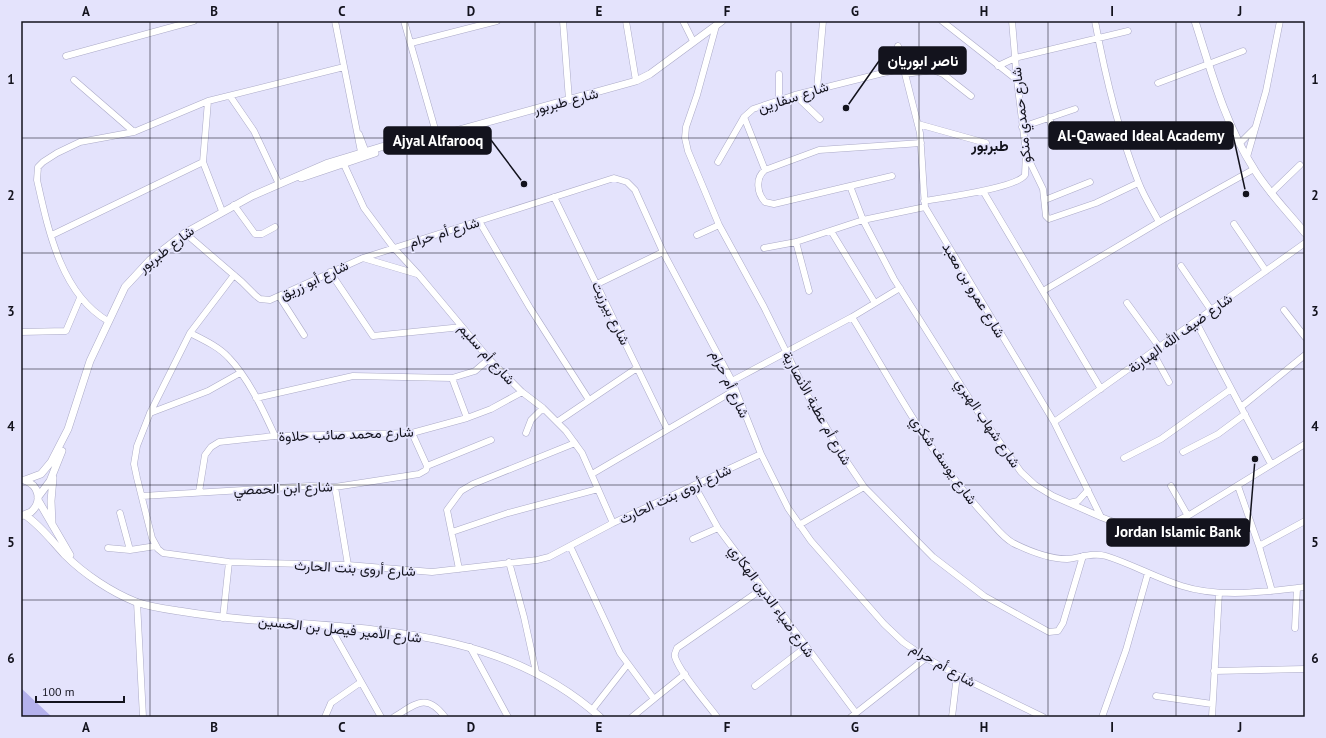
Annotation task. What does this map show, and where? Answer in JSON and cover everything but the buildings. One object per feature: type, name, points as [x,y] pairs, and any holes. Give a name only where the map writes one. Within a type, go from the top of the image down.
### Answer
[{"type":"street","points":[[66,56],[194,21]]},
{"type":"street","points":[[335,21],[357,129],[364,154]]},
{"type":"street","points":[[404,21],[437,136]]},
{"type":"street","points":[[411,43],[497,21]]},
{"type":"street","points":[[563,21],[569,100]]},
{"type":"street","points":[[626,21],[636,81]]},
{"type":"street","points":[[684,21],[693,41]]},
{"type":"street","name":"شارع طبربور","points":[[23,516],[34,510],[38,498],[46,488],[54,473],[66,439],[84,376],[120,295],[133,276],[150,260],[185,233],[222,211],[282,183],[364,154],[394,145],[437,136],[636,81],[650,74],[722,21]]},
{"type":"street","points":[[817,89],[823,21]]},
{"type":"street","points":[[942,21],[1017,80]]},
{"type":"street","name":"شارع حمدي منكو","points":[[764,248],[796,242],[863,220],[924,204],[983,191],[1019,181],[1024,178],[1026,173],[1026,152],[1022,127],[1012,21]]},
{"type":"street","points":[[1095,21],[1118,123],[1138,183],[1159,222]]},
{"type":"street","points":[[1195,21],[1208,64],[1226,112],[1247,157],[1271,193],[1305,233]]},
{"type":"street","points":[[1247,157],[1266,91],[1280,21]]},
{"type":"street","name":"شارع أم عطية الأنصارية","points":[[716,26],[699,88],[686,127],[685,138],[688,151],[718,225],[823,421],[864,487],[933,557],[984,596],[1048,632],[1058,631],[1063,623],[1083,556]]},
{"type":"street","points":[[998,66],[1015,58],[1128,31]]},
{"type":"street","name":"شارع عمرو بن معبد","points":[[898,46],[918,124],[921,142],[924,204],[1054,422],[1101,517]]},
{"type":"street","points":[[1158,83],[1243,51]]},
{"type":"street","points":[[108,321],[90,310],[80,298],[61,263],[37,180],[38,167],[57,152],[80,142],[134,132],[208,101],[344,67]]},
{"type":"street","name":"شارع سفارين","points":[[765,170],[744,117],[753,109],[779,99],[817,89],[904,71],[933,70],[942,74],[971,96]]},
{"type":"street","points":[[779,74],[779,99]]},
{"type":"street","points":[[74,80],[134,132]]},
{"type":"street","points":[[795,95],[820,119]]},
{"type":"street","points":[[230,96],[254,131],[282,183]]},
{"type":"street","points":[[208,101],[203,162],[222,211]]},
{"type":"street","points":[[1022,127],[1075,109]]},
{"type":"street","points":[[718,162],[744,117]]},
{"type":"street","points":[[1049,117],[1057,146]]},
{"type":"street","points":[[918,124],[986,143]]},
{"type":"street","points":[[1240,143],[1255,128]]},
{"type":"street","points":[[892,176],[770,204],[763,199],[758,189],[759,177],[765,170],[819,150],[921,142]]},
{"type":"street","points":[[1026,152],[1039,179],[1045,200],[1047,218],[1052,219],[1096,203],[1138,183]]},
{"type":"street","points":[[52,235],[203,162]]},
{"type":"street","name":"شارع أم سليم","points":[[341,162],[368,213],[393,247],[418,274],[489,359],[522,392],[557,422],[575,443],[592,474],[613,523]]},
{"type":"street","points":[[1271,193],[1300,165]]},
{"type":"street","points":[[1043,291],[1159,222],[1254,169]]},
{"type":"street","name":"شارع أم حرام","points":[[393,247],[614,178],[622,180],[635,190],[663,252],[732,381],[761,454],[788,508],[799,525],[884,624],[903,642],[926,658],[1043,717]]},
{"type":"street","points":[[1045,200],[1090,182]]},
{"type":"street","points":[[850,186],[863,220]]},
{"type":"street","points":[[983,191],[1101,389]]},
{"type":"street","name":"شارع بيرزيت","points":[[554,197],[667,429]]},
{"type":"street","points":[[234,205],[255,234],[262,234],[276,227]]},
{"type":"street","name":"شارع شهاب الهبري","points":[[863,220],[900,288],[976,409],[1014,464],[1035,485],[1053,496],[1142,533],[1151,534],[1188,516],[1305,444]]},
{"type":"street","points":[[479,221],[530,308],[590,400]]},
{"type":"street","points":[[1234,224],[1266,270]]},
{"type":"street","points":[[697,235],[718,225]]},
{"type":"street","points":[[831,231],[874,304]]},
{"type":"street","name":"شارع أبو زريق","points":[[185,233],[260,299],[270,300],[330,272],[393,247]]},
{"type":"street","points":[[796,242],[809,291]]},
{"type":"street","name":"شارع ضيف الله الهبارنة","points":[[1054,422],[1153,353],[1305,243]]},
{"type":"street","points":[[597,284],[663,252]]},
{"type":"street","points":[[363,258],[418,274]]},
{"type":"street","points":[[1181,266],[1211,310]]},
{"type":"street","points":[[330,272],[373,336],[462,327]]},
{"type":"street","points":[[108,548],[130,550],[156,546],[152,538],[135,470],[137,446],[150,414],[190,333],[209,305],[234,275]]},
{"type":"street","points":[[732,381],[787,353],[852,317],[900,288]]},
{"type":"street","points":[[279,296],[304,335]]},
{"type":"street","points":[[21,332],[66,331],[80,298]]},
{"type":"street","points":[[1127,303],[1160,348]]},
{"type":"street","points":[[1284,310],[1305,337]]},
{"type":"street","name":"شارع يوسف شكري","points":[[852,317],[953,477],[1001,534],[1012,542],[1043,555],[1062,559],[1097,554],[1107,556],[1186,588],[1219,593],[1272,591],[1305,587]]},
{"type":"street","points":[[1196,322],[1271,464]]},
{"type":"street","points":[[190,333],[223,353],[240,373],[256,398],[275,436]]},
{"type":"street","points":[[1153,353],[1169,382]]},
{"type":"street","points":[[1241,407],[1305,355]]},
{"type":"street","points":[[256,398],[354,376],[452,378],[475,371],[489,359]]},
{"type":"street","points":[[557,422],[637,368]]},
{"type":"street","points":[[150,414],[201,394],[240,373]]},
{"type":"street","points":[[452,378],[467,418]]},
{"type":"street","points":[[1124,458],[1167,435],[1232,389]]},
{"type":"street","points":[[592,474],[735,390]]},
{"type":"street","name":"شارع محمد صائب حلاوة","points":[[199,492],[205,455],[215,444],[275,436],[412,433],[467,418],[499,406],[522,392]]},
{"type":"street","points":[[526,433],[531,420],[542,408]]},
{"type":"street","points":[[1183,452],[1218,434],[1245,414]]},
{"type":"street","name":"شارع طبربور","points":[[23,480],[38,476],[49,466],[68,429]]},
{"type":"street","points":[[412,433],[427,466],[491,440]]},
{"type":"street","points":[[459,569],[447,514],[448,507],[461,491],[468,486],[575,443]]},
{"type":"street","name":"شارع أروى بنت الحارث","points":[[156,546],[167,554],[229,562],[348,565],[432,572],[544,559],[613,523],[761,454]]},
{"type":"street","name":"شارع ابن الحمصي","points":[[142,496],[310,486],[335,487],[424,473],[427,466]]},
{"type":"street","points":[[53,528],[51,501],[54,473]]},
{"type":"street","name":"شارع الأمير فيصل بن الحسين","points":[[23,480],[34,486],[38,498],[53,528],[74,563]]},
{"type":"street","name":"شارع ضياء الدين الهكاري","points":[[694,485],[718,528],[854,715]]},
{"type":"street","points":[[1171,486],[1188,516]]},
{"type":"street","points":[[1238,486],[1259,546],[1272,591]]},
{"type":"street","points":[[335,487],[348,565]]},
{"type":"street","points":[[799,525],[864,487]]},
{"type":"street","points":[[452,532],[508,513],[598,489]]},
{"type":"street","points":[[1069,503],[1078,501],[1088,490]]},
{"type":"street","points":[[120,513],[130,550]]},
{"type":"street","name":"شارع الأمير فيصل بن الحسين","points":[[23,516],[39,526],[74,563],[106,586],[136,602],[223,618],[426,637],[470,647],[536,672],[600,717]]},
{"type":"street","points":[[1259,546],[1305,521]]},
{"type":"street","points":[[693,539],[718,528]]},
{"type":"street","points":[[570,546],[612,639],[627,665],[654,699]]},
{"type":"street","points":[[223,618],[229,562]]},
{"type":"street","points":[[509,562],[524,617],[536,672]]},
{"type":"street","points":[[1102,717],[1126,650],[1148,573]]},
{"type":"street","points":[[1295,628],[1297,588]]},
{"type":"street","points":[[717,717],[685,674],[676,658],[675,653],[677,648],[762,589]]},
{"type":"street","points":[[1212,717],[1219,593]]},
{"type":"street","points":[[136,602],[143,717]]},
{"type":"street","points":[[330,627],[381,717]]},
{"type":"street","points":[[470,647],[508,717]]},
{"type":"street","points":[[755,686],[806,647]]},
{"type":"street","points":[[854,715],[926,658]]},
{"type":"street","points":[[592,710],[627,665]]},
{"type":"street","points":[[1214,671],[1305,669]]},
{"type":"street","points":[[632,717],[685,674]]},
{"type":"street","points":[[952,717],[957,674]]},
{"type":"street","points":[[325,717],[331,702],[361,682]]},
{"type":"street","points":[[1156,696],[1212,704]]},
{"type":"street","points":[[394,717],[416,704],[427,702],[435,705],[445,717]]},
{"type":"shaded area","points":[[21,688],[52,717],[21,717]]},
{"type":"place","name":"ناصر ابوريان","points":[[846,108]]},
{"type":"place","name":"Ajyal Alfarooq","points":[[524,184]]},
{"type":"place","name":"Al-Qawaed Ideal Academy","points":[[1246,194]]},
{"type":"place","name":"Jordan Islamic Bank","points":[[1255,459]]},
{"type":"district","name":"طبربور","points":[[990,145]]}]
